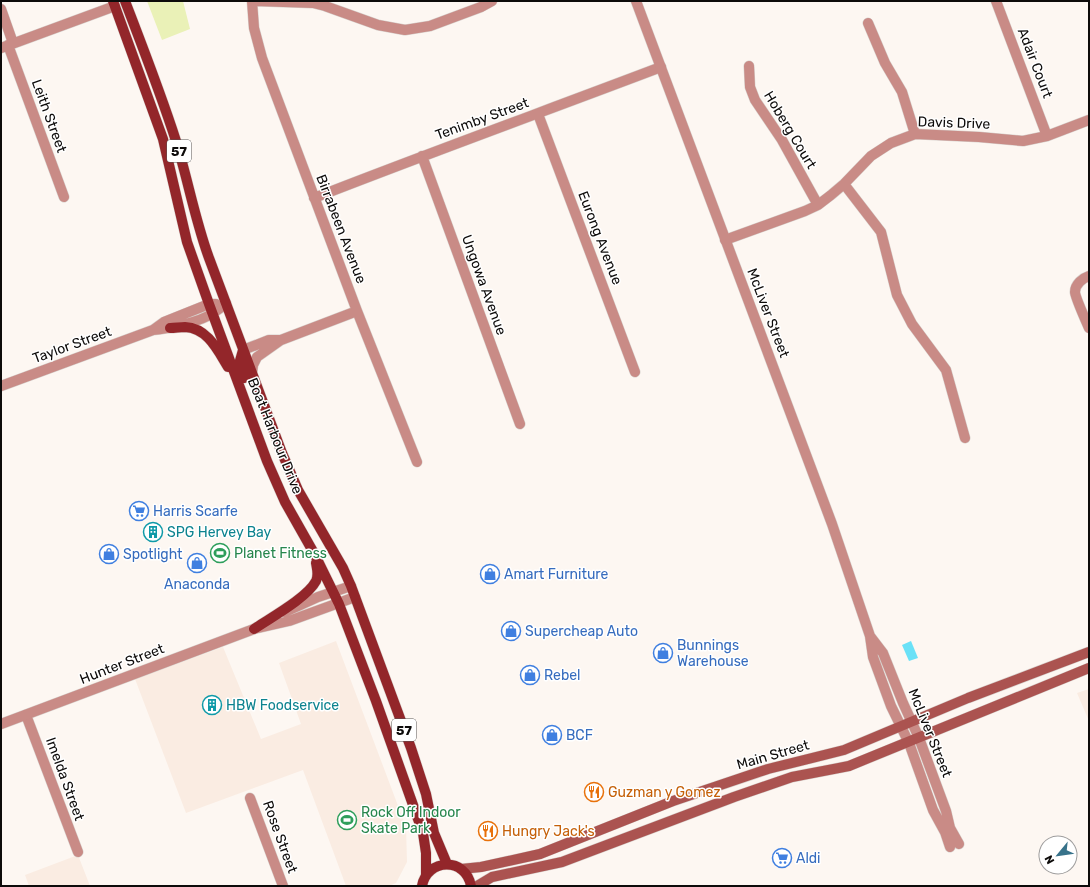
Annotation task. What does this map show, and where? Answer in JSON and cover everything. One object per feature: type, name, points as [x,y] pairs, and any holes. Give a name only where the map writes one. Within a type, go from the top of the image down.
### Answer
[{"type":"main road","name":"Boat Harbour Drive","points":[[125,1],[176,142],[201,237],[243,350],[282,454],[298,490],[351,586],[411,748],[426,794],[434,833],[447,864]]},
{"type":"main road","name":"Boat Harbour Drive","points":[[114,3],[163,139],[187,242],[267,461],[285,502],[334,592],[376,701],[422,833],[426,853],[426,874]]},
{"type":"main road","points":[[170,328],[187,327],[205,335],[211,341],[239,386]]},
{"type":"main road","points":[[243,350],[239,364],[251,399],[255,428]]},
{"type":"main road","points":[[254,630],[304,595],[315,582],[318,575],[315,555]]},
{"type":"main road","name":"Main Street","points":[[461,869],[481,867],[540,854],[672,801],[768,770],[844,750],[982,693],[1089,652]]},
{"type":"main road","name":"Main Street","points":[[476,886],[492,877],[562,862],[734,797],[792,777],[849,766],[1089,668]]},
{"type":"main road","points":[[426,874],[436,867],[447,864],[461,869],[466,874],[471,886]]},
{"type":"main road","name":"57","points":[[422,886],[426,874]]},
{"type":"street","points":[[252,1],[313,3],[378,25],[405,30],[430,26],[481,7],[492,1]]},
{"type":"street","name":"Birrabeen Avenue","points":[[252,1],[254,28],[262,58],[357,312],[417,462]]},
{"type":"street","name":"McLiver Street","points":[[636,1],[832,524],[870,636],[873,657],[891,706],[908,743],[933,810],[945,832],[955,845],[946,812],[920,738],[903,703],[884,653],[870,636]]},
{"type":"street","name":"Adair Court","points":[[996,1],[1047,136]]},
{"type":"street","points":[[7,46],[114,3]]},
{"type":"street","name":"Leith Street","points":[[1,9],[7,46],[64,197]]},
{"type":"street","points":[[868,23],[885,64],[902,92],[915,134]]},
{"type":"street","name":"Hoberg Court","points":[[749,66],[750,87],[755,100],[782,140],[818,205]]},
{"type":"street","name":"Tenimby Street","points":[[314,198],[661,67]]},
{"type":"street","name":"Eurong Avenue","points":[[538,114],[636,372]]},
{"type":"street","name":"Davis Drive","points":[[725,240],[818,205],[844,184],[871,156],[891,143],[915,134],[1023,141],[1047,136],[1089,120]]},
{"type":"street","name":"Ungowa Avenue","points":[[422,156],[520,424]]},
{"type":"street","points":[[844,184],[882,232],[897,295],[912,324],[946,370],[965,438]]},
{"type":"street","points":[[1089,276],[1085,277],[1076,285],[1075,292],[1089,328]]},
{"type":"street","name":"Taylor Street","points":[[152,330],[170,328],[226,303]]},
{"type":"street","name":"Taylor Street","points":[[1,386],[152,330],[164,322],[211,309]]},
{"type":"street","points":[[252,373],[253,365],[257,357],[282,340],[357,312]]},
{"type":"street","points":[[243,350],[268,340],[282,340]]},
{"type":"street","name":"Hunter Street","points":[[254,630],[285,612],[318,597],[351,586]]},
{"type":"street","name":"Hunter Street","points":[[1,724],[254,630],[289,621],[355,597]]},
{"type":"street","name":"Imelda Street","points":[[26,715],[78,852]]},
{"type":"street","name":"Rose Street","points":[[250,798],[283,886]]},
{"type":"shaded area","points":[[336,641],[406,827],[407,862],[396,883],[389,886],[346,886],[303,770],[186,813],[135,679],[223,647],[261,739],[301,724],[279,663]]},
{"type":"shaded area","points":[[1089,689],[1089,721],[1077,693]]},
{"type":"shaded area","points":[[78,855],[90,886],[29,886],[25,875]]},
{"type":"green space","points":[[147,1],[183,1],[190,29],[162,40]]},
{"type":"water","points":[[911,641],[918,658],[909,661],[902,645]]},
{"type":"place","name":"Harris Scarfe","points":[[139,511]]},
{"type":"place","name":"SPG Hervey Bay","points":[[153,532]]},
{"type":"place","name":"Planet Fitness","points":[[220,553]]},
{"type":"place","name":"Spotlight","points":[[109,554]]},
{"type":"place","name":"Anaconda","points":[[197,563]]},
{"type":"place","name":"Amart Furniture","points":[[490,574]]},
{"type":"place","name":"Supercheap Auto","points":[[511,631]]},
{"type":"place","name":"Bunnings Warehouse","points":[[663,653]]},
{"type":"place","name":"Rebel","points":[[530,675]]},
{"type":"place","name":"HBW Foodservice","points":[[212,705]]},
{"type":"place","name":"BCF","points":[[552,735]]},
{"type":"place","name":"Guzman y Gomez","points":[[594,792]]},
{"type":"place","name":"Rock Off Indoor Skate Park","points":[[347,820]]},
{"type":"place","name":"Hungry Jack's","points":[[488,831]]},
{"type":"place","name":"Aldi","points":[[782,858]]}]
